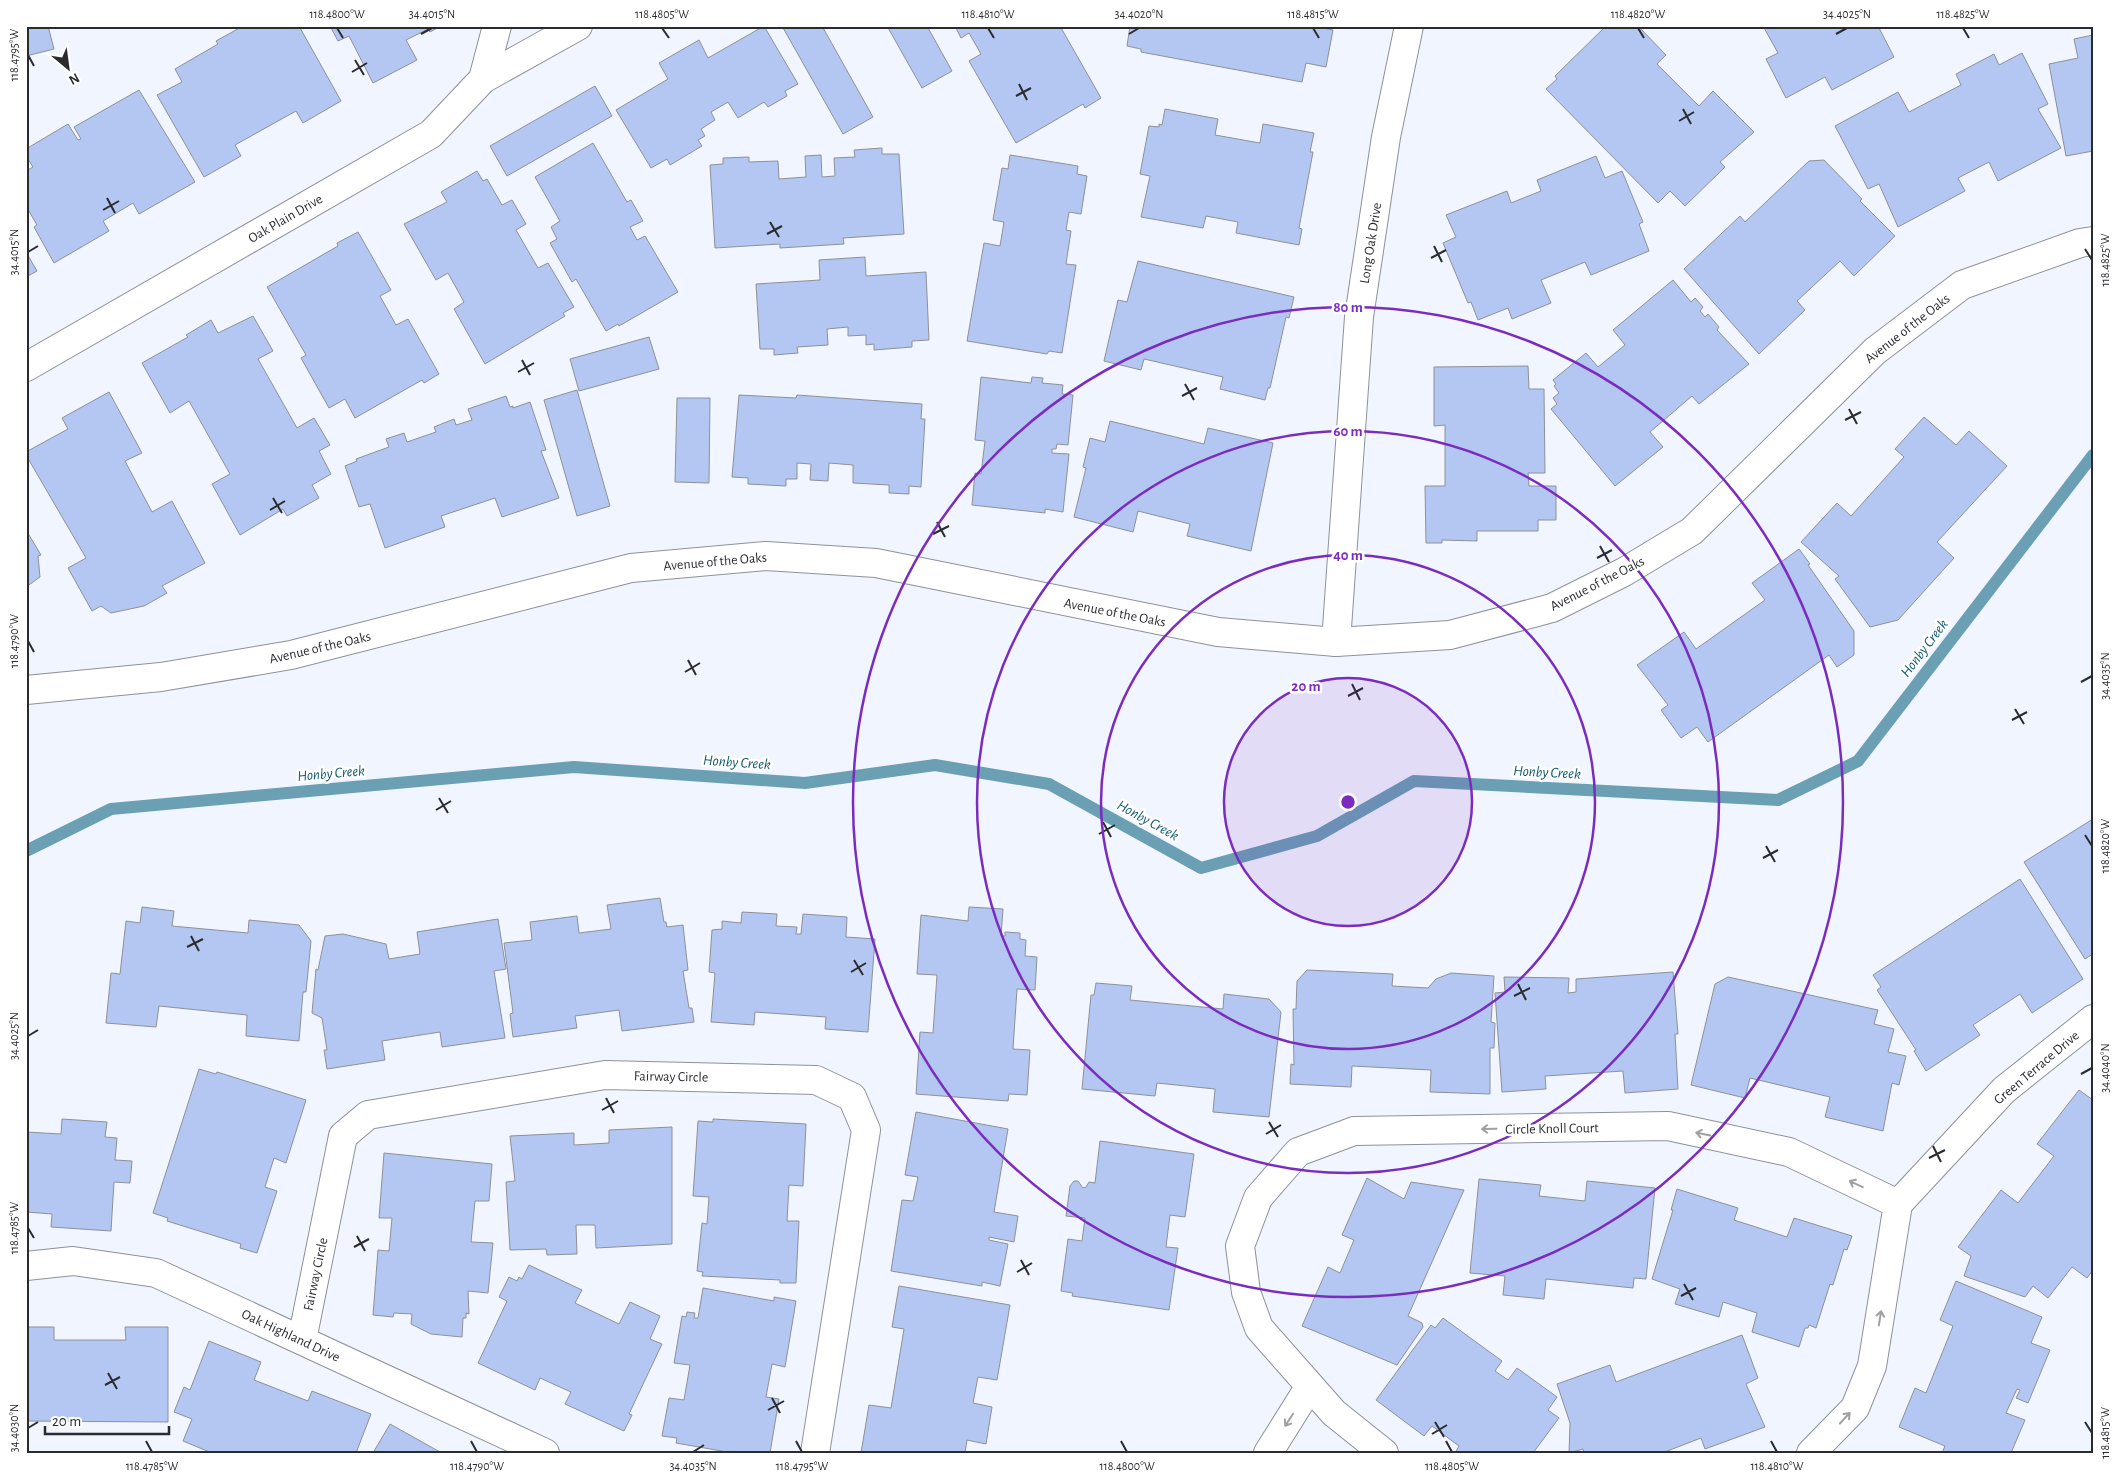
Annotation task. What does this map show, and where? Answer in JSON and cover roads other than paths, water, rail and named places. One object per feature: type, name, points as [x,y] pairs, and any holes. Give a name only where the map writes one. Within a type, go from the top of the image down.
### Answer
[{"type":"street","name":"Oak Plain Drive","points":[[26,367],[431,134],[483,80],[497,26]]},
{"type":"street","points":[[483,80],[578,26]]},
{"type":"street","name":"Long Oak Drive","points":[[1336,642],[1359,317],[1386,137],[1409,26]]},
{"type":"street","name":"Avenue of the Oaks","points":[[26,690],[161,678],[291,655],[631,568],[766,556],[876,563],[1218,632],[1336,642],[1450,635],[1552,608],[1624,572],[1692,531],[1875,351],[1962,285],[2080,243],[2093,241]]},
{"type":"street","name":"Green Terrace Drive","points":[[1898,1204],[2004,1090],[2093,1019]]},
{"type":"street","name":"Fairway Circle","points":[[302,1340],[343,1136],[368,1115],[604,1075],[816,1080],[852,1097],[866,1130],[815,1453]]},
{"type":"street","name":"Circle Knoll Court","points":[[1367,1449],[1259,1328],[1246,1292],[1240,1246],[1258,1198],[1298,1152],[1354,1131],[1668,1126],[1789,1152],[1898,1204]]},
{"type":"street","points":[[1811,1453],[1854,1408],[1872,1366],[1898,1204]]},
{"type":"street","name":"Oak Highland Drive","points":[[26,1266],[73,1261],[156,1273],[545,1453]]},
{"type":"street","points":[[1268,1453],[1310,1386]]},
{"type":"waterway","name":"Honby Creek","points":[[26,851],[111,809],[574,767],[805,783],[935,765],[1049,784],[1201,868],[1317,836],[1414,781],[1778,800],[1858,761],[2093,455]]}]
